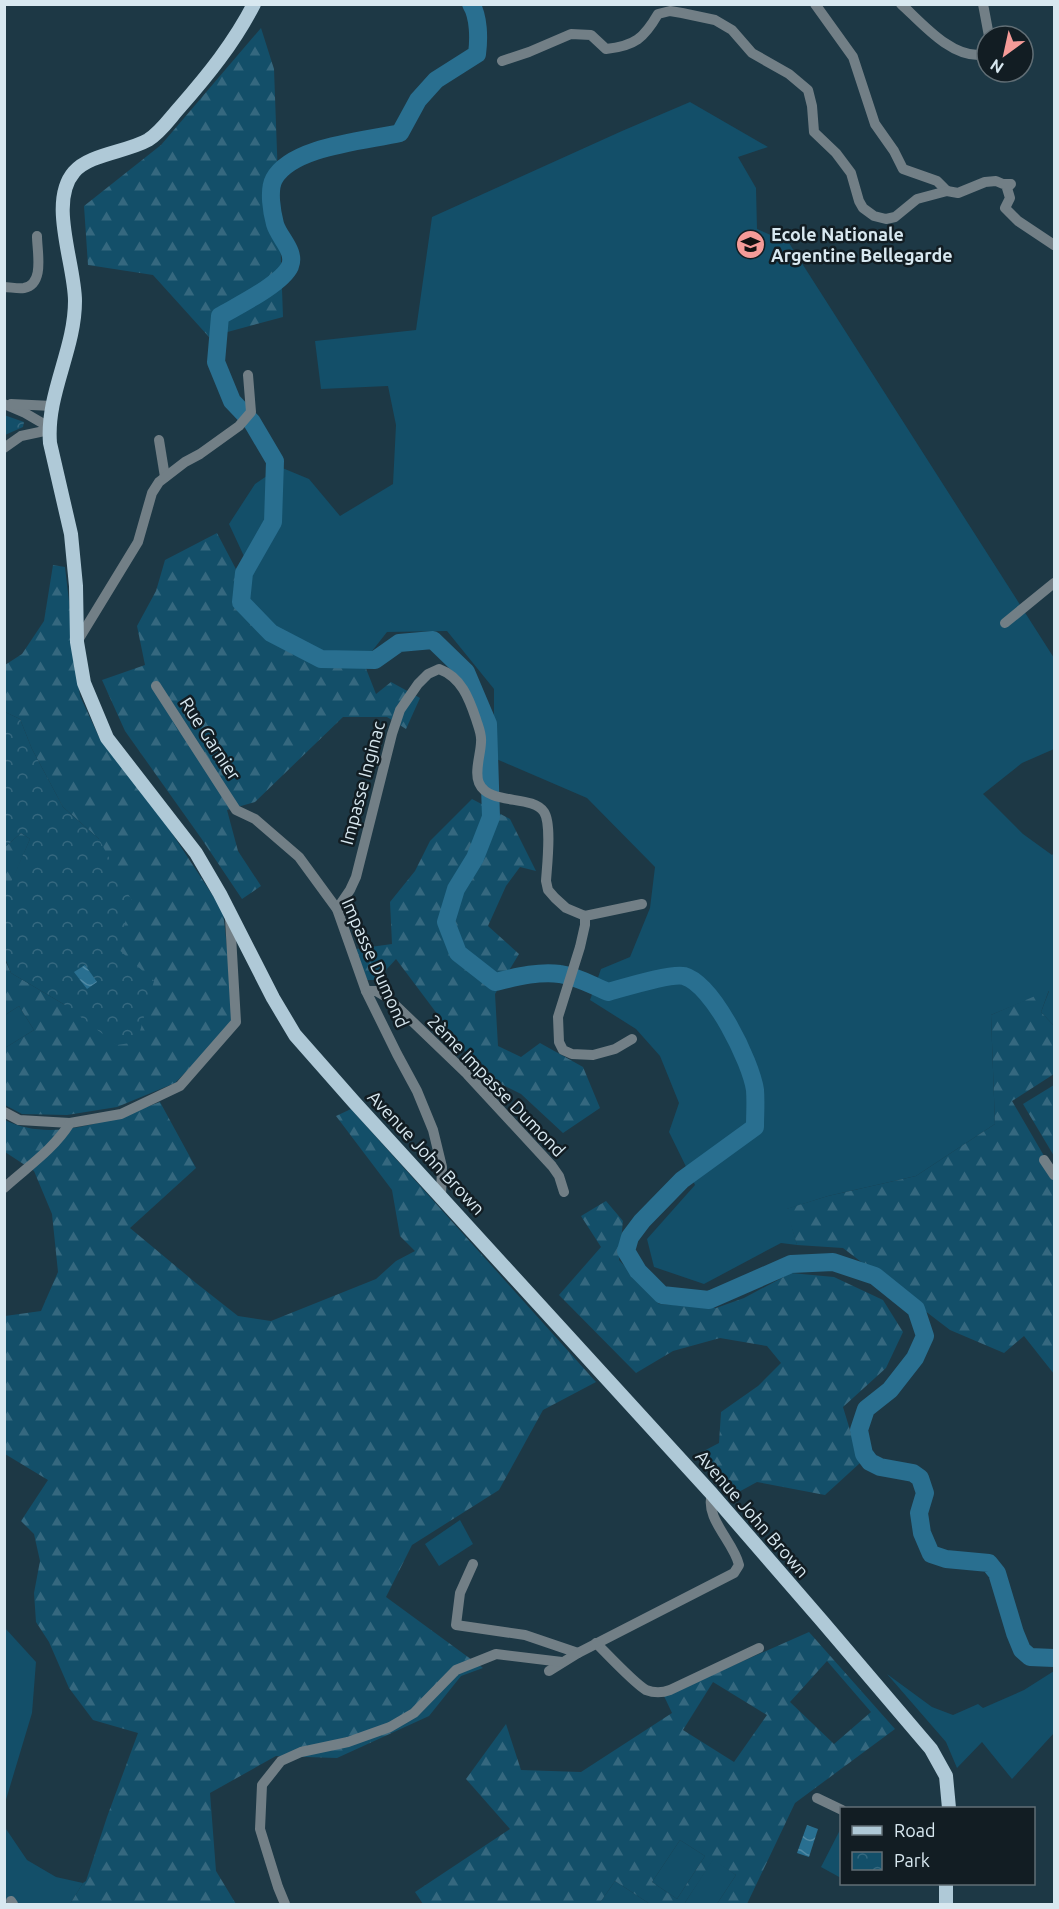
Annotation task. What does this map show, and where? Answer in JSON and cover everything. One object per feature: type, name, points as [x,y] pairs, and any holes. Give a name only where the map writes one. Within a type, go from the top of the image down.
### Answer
[{"type":"main road","name":"Avenue John Brown","points":[[254,4],[238,33],[210,73],[159,131],[138,145],[82,165],[74,172],[67,185],[63,205],[74,281],[74,315],[70,341],[52,406],[49,428],[50,443],[71,534],[76,586],[77,642],[84,683],[106,738],[196,853],[295,1035],[712,1494],[931,1749],[946,1776],[949,1807]]},
{"type":"main road","points":[[946,1885],[946,1905]]},
{"type":"street","points":[[815,4],[853,57],[875,124],[894,151],[903,169],[937,181],[947,191]]},
{"type":"street","points":[[901,4],[946,44],[968,56],[975,55]]},
{"type":"street","points":[[983,4],[987,24]]},
{"type":"street","points":[[502,61],[571,34],[591,35],[606,49],[620,48],[633,43],[647,33],[658,14],[668,8],[715,20],[732,30],[752,53],[768,65],[789,74],[807,90],[812,105],[814,132],[844,164],[854,180],[863,208],[874,216],[886,219],[895,218],[917,199],[947,191],[958,193],[985,182],[996,181],[1011,184],[1007,188],[1010,198],[1005,208],[1018,221],[1054,245]]},
{"type":"street","points":[[4,287],[25,288],[33,284],[38,274],[37,237]]},
{"type":"street","points":[[77,642],[138,543],[152,493],[159,482],[239,426],[251,412],[248,375]]},
{"type":"street","points":[[49,428],[25,413],[4,404],[52,406]]},
{"type":"street","points":[[4,448],[21,436],[49,428]]},
{"type":"street","points":[[159,441],[165,477]]},
{"type":"street","points":[[1005,623],[1054,583]]},
{"type":"street","name":"Impasse Inginac","points":[[337,909],[356,877],[400,710],[418,684],[428,674],[440,669],[450,673],[460,683],[471,703],[482,738],[479,782],[485,791],[537,805],[544,812],[548,822],[546,881],[548,890],[566,908],[585,916]]},
{"type":"street","name":"Rue Garnier","points":[[156,686],[236,810]]},
{"type":"street","name":"Impasse Dumond","points":[[236,810],[255,819],[299,857],[337,909],[366,991],[417,1091],[433,1130],[442,1167],[441,1196]]},
{"type":"street","points":[[632,1039],[615,1049],[592,1055],[572,1054],[562,1050],[559,1042],[558,1017],[585,925],[585,916],[642,904]]},
{"type":"street","points":[[4,1112],[19,1120],[70,1123],[121,1114],[165,1099],[180,1086],[236,1022],[230,913]]},
{"type":"street","name":"2ème Impasse Dumond","points":[[366,991],[376,991],[388,998],[458,1065],[552,1166],[559,1176],[564,1192]]},
{"type":"street","points":[[4,1188],[40,1159],[70,1123]]},
{"type":"street","points":[[1044,1160],[1054,1175]]},
{"type":"street","points":[[549,1671],[596,1643],[734,1573],[739,1565],[737,1556],[715,1518],[709,1502],[712,1494]]},
{"type":"street","points":[[473,1564],[460,1593],[456,1625],[525,1635],[579,1653]]},
{"type":"street","points":[[596,1643],[639,1684],[647,1690],[658,1693],[670,1690],[759,1648]]},
{"type":"street","points":[[285,1905],[260,1829],[262,1785],[281,1761],[301,1752],[348,1742],[390,1727],[414,1713],[456,1670],[495,1654],[562,1662]]},
{"type":"street","points":[[816,1798],[840,1809]]},
{"type":"green space","points":[[261,28],[274,69],[283,317],[209,337],[153,275],[88,265],[84,206],[161,145]]},
{"type":"green space","points":[[690,102],[768,147],[738,157],[756,188],[757,229],[789,243],[1054,658],[1054,749],[1022,763],[983,794],[1023,834],[1052,855],[1054,853],[1054,1026],[1041,1012],[1049,991],[991,1015],[995,1124],[916,1176],[828,1196],[787,1209],[797,1245],[781,1243],[704,1284],[654,1267],[647,1239],[695,1185],[669,1132],[679,1103],[660,1056],[636,1029],[590,1000],[601,969],[630,957],[650,908],[655,867],[587,798],[494,758],[494,689],[447,631],[387,632],[369,655],[322,655],[275,629],[248,599],[249,567],[229,524],[255,484],[280,467],[309,479],[340,516],[393,484],[396,425],[388,386],[321,389],[315,341],[416,330],[432,217]]},
{"type":"green space","points":[[4,415],[24,422],[23,427],[5,435]]},
{"type":"green space","points":[[217,533],[238,573],[236,600],[271,637],[326,665],[365,666],[376,694],[391,682],[420,698],[406,729],[387,717],[343,717],[255,802],[227,810],[238,851],[261,886],[242,899],[125,731],[102,680],[145,665],[137,626],[156,591],[165,560]]},
{"type":"green space","points":[[53,565],[65,567],[80,696],[99,737],[158,812],[223,911],[235,1022],[175,1083],[117,1107],[67,1115],[22,1114],[5,1105],[5,1048],[34,1030],[19,1006],[5,1015],[4,958],[11,973],[65,1005],[116,948],[99,839],[63,807],[32,749],[20,719],[5,712],[5,665],[22,654],[44,621]]},
{"type":"green space","points":[[5,712],[20,719],[32,749],[63,807],[99,839],[132,901],[117,948],[154,981],[137,1042],[117,1045],[65,1005],[11,973],[5,958],[4,898],[30,839],[21,833],[5,847]]},
{"type":"green space","points":[[472,799],[510,819],[536,871],[520,867],[506,886],[488,926],[519,954],[495,994],[498,1046],[521,1057],[540,1043],[583,1067],[600,1108],[563,1133],[521,1094],[483,1075],[396,959],[377,980],[367,980],[356,949],[392,944],[390,902],[415,871],[430,841]]},
{"type":"green space","points":[[21,833],[30,839],[5,898],[5,847]]},
{"type":"green space","points":[[1049,990],[1041,1012],[1054,1026],[1054,1074],[1012,1101],[1054,1173],[1054,1374],[1024,1336],[1004,1353],[950,1330],[843,1248],[797,1245],[786,1209],[828,1196],[916,1176],[995,1124],[991,1015]]},
{"type":"green space","points":[[19,1006],[34,1030],[5,1048],[5,1015]]},
{"type":"green space","points":[[1054,1085],[1054,1156],[1023,1104]]},
{"type":"green space","points":[[160,1102],[196,1168],[130,1228],[238,1316],[271,1321],[376,1279],[396,1261],[415,1251],[400,1236],[392,1190],[336,1116],[351,1109],[596,1382],[543,1410],[499,1490],[412,1545],[386,1597],[483,1668],[461,1676],[429,1716],[337,1758],[276,1756],[210,1793],[216,1871],[236,1904],[70,1904],[86,1881],[138,1733],[93,1720],[69,1688],[49,1642],[36,1622],[34,1593],[40,1561],[34,1534],[21,1521],[48,1480],[5,1454],[5,1316],[41,1311],[58,1272],[52,1214],[34,1171],[5,1152],[5,1120],[23,1127],[43,1130],[63,1129],[103,1121]]},
{"type":"green space","points":[[606,1201],[623,1221],[619,1260],[659,1304],[716,1308],[744,1298],[791,1273],[834,1277],[883,1300],[903,1332],[886,1368],[843,1407],[860,1463],[825,1495],[757,1482],[735,1494],[700,1453],[719,1443],[721,1412],[758,1386],[781,1363],[767,1346],[720,1338],[673,1351],[636,1373],[559,1295],[601,1247],[581,1216]]},
{"type":"green space","points":[[460,1520],[473,1544],[439,1566],[425,1544]]},
{"type":"green space","points":[[5,1628],[36,1662],[32,1713],[5,1803]]},
{"type":"green space","points":[[809,1632],[895,1729],[795,1803],[747,1904],[717,1904],[736,1875],[713,1860],[684,1904],[650,1904],[615,1881],[599,1904],[423,1904],[415,1892],[510,1829],[466,1779],[506,1724],[521,1770],[581,1772],[672,1713],[664,1696]],"holes":[[[827,1661],[871,1712],[834,1744],[790,1702]],[[713,1682],[767,1715],[734,1762],[683,1730]],[[680,1840],[705,1856],[677,1899],[652,1882]]]},
{"type":"green space","points":[[1054,1671],[1054,1733],[1012,1779],[982,1742],[957,1768],[946,1742],[887,1674],[932,1707],[953,1715],[978,1704],[983,1708],[1024,1690]]},
{"type":"green space","points":[[4,1826],[27,1860],[56,1877],[83,1883],[70,1904],[5,1904]]},
{"type":"green space","points":[[840,1830],[840,1877],[821,1867]]},
{"type":"green space","points":[[680,1840],[705,1856],[677,1899],[652,1882]]},
{"type":"green space","points":[[713,1859],[736,1875],[717,1904],[684,1904]]},
{"type":"green space","points":[[615,1881],[650,1904],[599,1904]]},
{"type":"water","points":[[85,965],[97,982],[87,989],[74,972]]},
{"type":"water","points":[[807,1825],[818,1829],[809,1857],[797,1853]]},
{"type":"waterway","points":[[471,4],[478,28],[477,54],[436,80],[418,100],[400,133],[350,142],[313,152],[296,159],[283,168],[274,179],[271,195],[273,214],[277,229],[291,255],[290,266],[269,287],[220,316],[216,362],[232,401],[252,422],[275,461],[273,522],[244,573],[241,602],[271,633],[321,659],[375,660],[399,643],[433,640],[466,672],[488,724],[491,817],[475,858],[456,889],[446,922],[458,953],[495,982],[552,973],[573,977],[608,992],[658,979],[684,976],[707,993],[718,1008],[738,1044],[752,1077],[755,1090],[755,1127],[682,1180],[642,1221],[630,1237],[626,1251],[638,1271],[662,1295],[709,1300],[791,1264],[833,1262],[875,1276],[916,1309],[925,1336],[915,1358],[890,1390],[866,1409],[859,1430],[864,1454],[870,1462],[880,1467],[913,1473],[920,1478],[925,1493],[919,1513],[922,1533],[931,1554],[946,1559],[989,1563],[997,1573],[1022,1650],[1030,1657],[1054,1658]]},
{"type":"place","name":"Ecole Nationale Argentine Bellegarde","points":[[750,245]]}]
